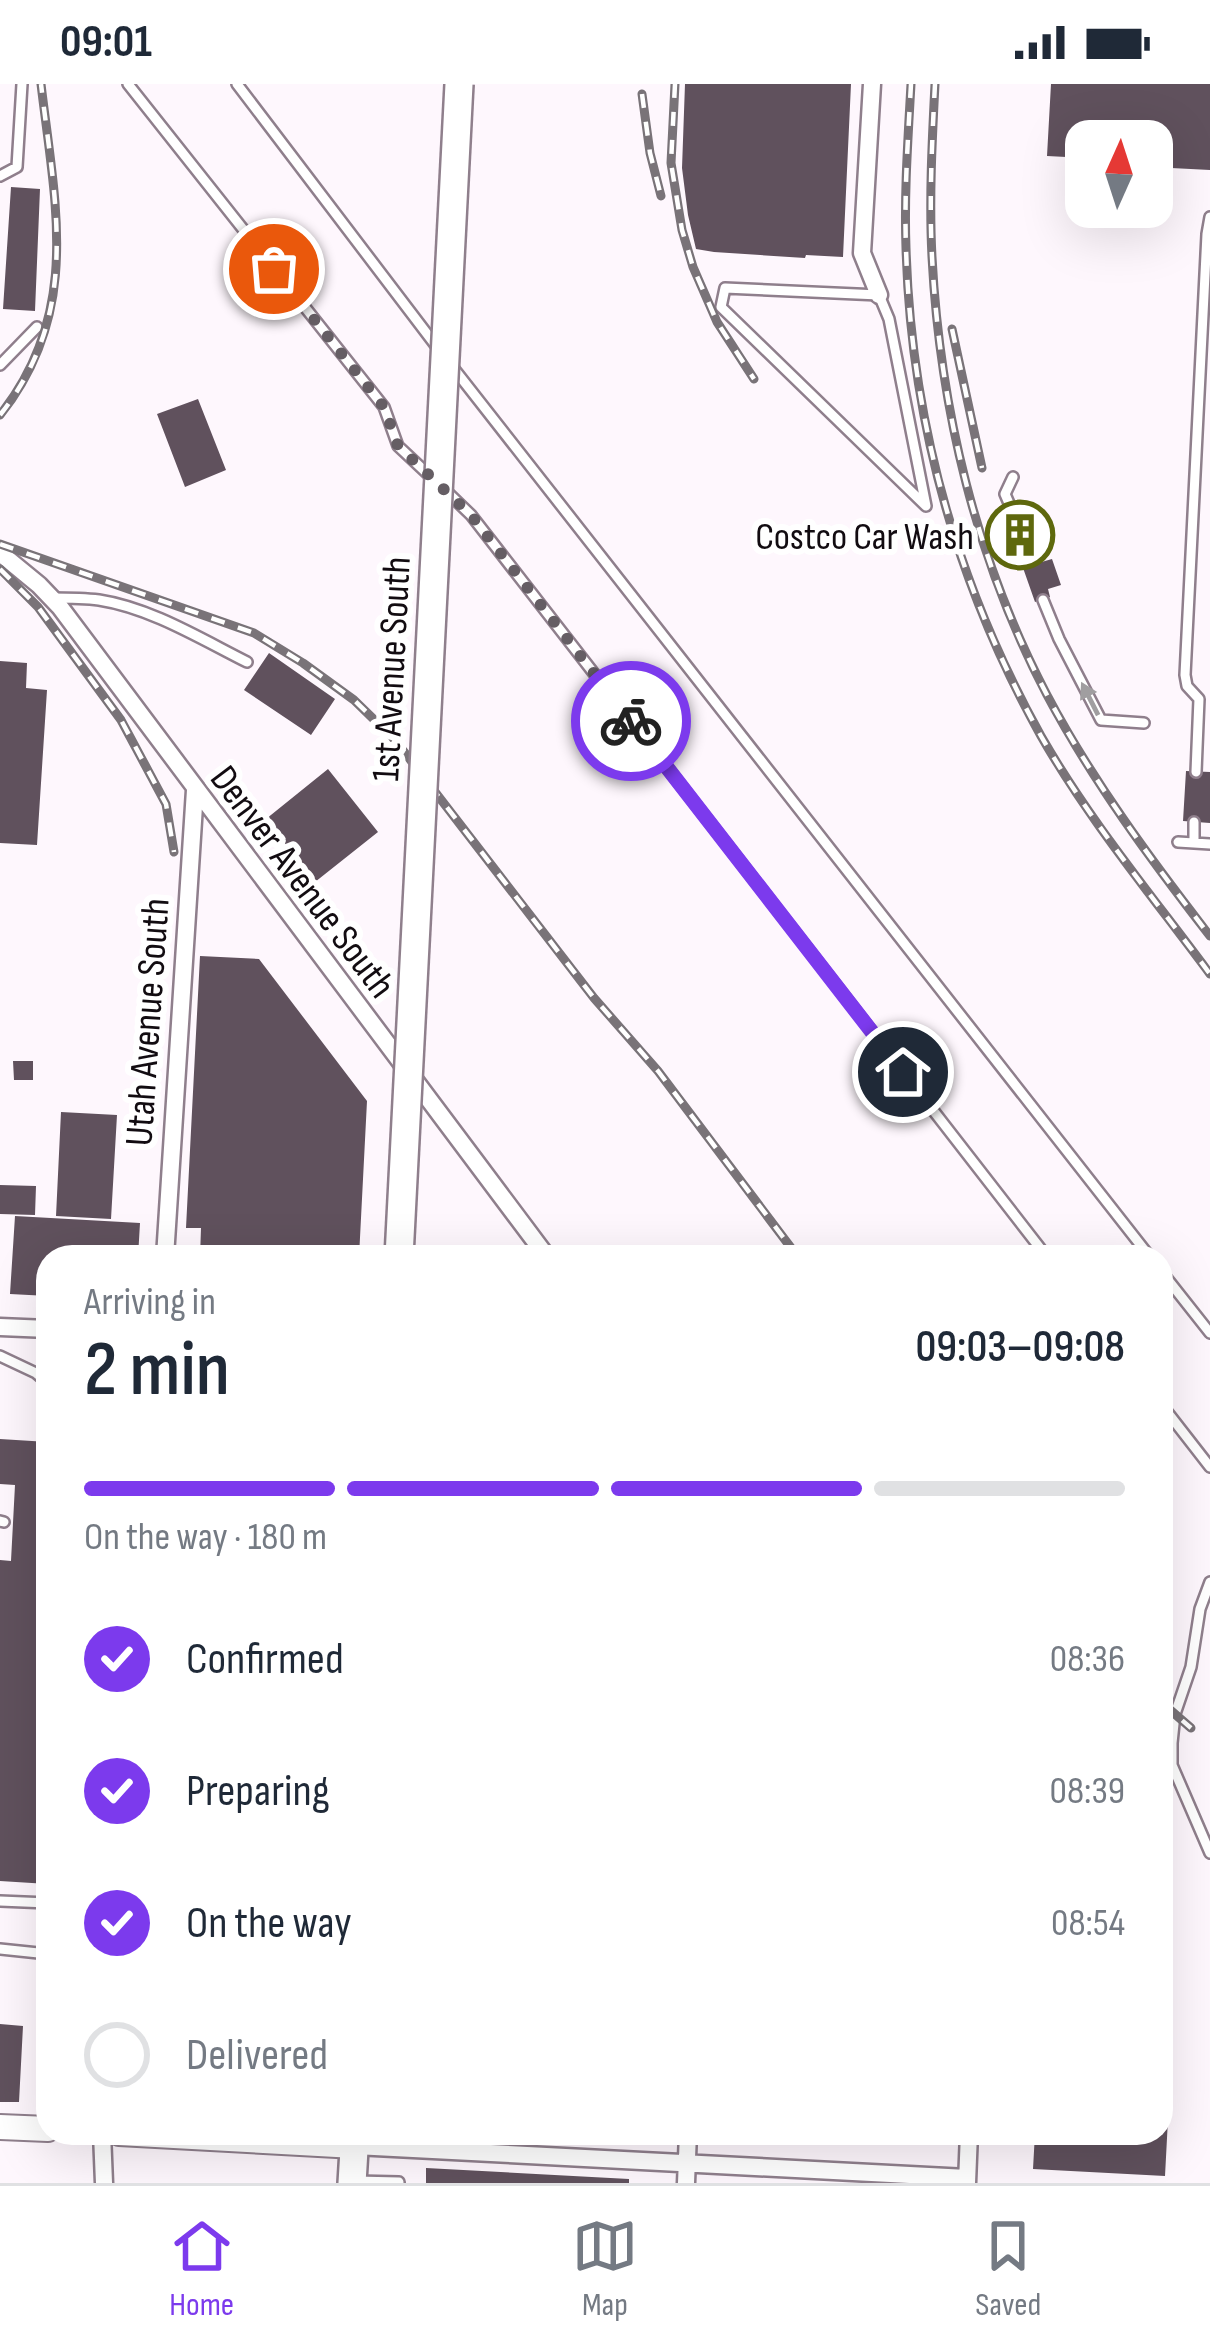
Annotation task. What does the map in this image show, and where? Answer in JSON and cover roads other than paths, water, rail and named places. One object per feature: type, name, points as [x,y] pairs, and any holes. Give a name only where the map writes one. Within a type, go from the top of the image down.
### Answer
[{"type":"main road","name":"1st Avenue South","points":[[400,1245],[459,84]]},
{"type":"main road","points":[[352,2182],[355,2145]]},
{"type":"street","points":[[872,84],[862,253],[879,295]]},
{"type":"street","name":"Denver Avenue South","points":[[0,553],[51,598],[538,1245]]},
{"type":"street","name":"Utah Avenue South","points":[[166,1245],[194,790]]},
{"type":"street","points":[[0,1327],[36,1329]]},
{"type":"street","points":[[0,2127],[36,2128]]},
{"type":"street","points":[[102,2145],[104,2183]]},
{"type":"street","points":[[434,2145],[686,2174],[967,2181],[968,2145]]},
{"type":"lane","points":[[0,176],[17,167],[22,84]]},
{"type":"lane","points":[[128,84],[384,407],[398,446],[471,515],[1038,1245]]},
{"type":"lane","points":[[237,84],[478,400],[1141,1245]]},
{"type":"lane","points":[[1196,772],[1199,699],[1187,686],[1185,675],[1204,410],[1210,217]]},
{"type":"lane","points":[[725,288],[879,295],[889,319],[926,506],[721,307],[725,288]]},
{"type":"lane","points":[[0,365],[37,327]]},
{"type":"lane","points":[[1011,508],[1005,494],[1013,477]]},
{"type":"lane","points":[[51,598],[100,600],[136,610],[247,662]]},
{"type":"lane","points":[[1043,599],[1058,639],[1101,720],[1144,723]]},
{"type":"lane","points":[[1193,843],[1195,822]]},
{"type":"lane","points":[[1178,842],[1210,844]]},
{"type":"lane","points":[[1173,1286],[1210,1333]]},
{"type":"lane","points":[[0,1356],[36,1372]]},
{"type":"lane","points":[[1173,1419],[1210,1467]]},
{"type":"lane","points":[[1173,1728],[1210,1582]]},
{"type":"lane","points":[[1173,1767],[1210,1853]]},
{"type":"lane","points":[[0,1901],[36,1902]]},
{"type":"lane","points":[[0,1949],[36,1953]]},
{"type":"lane","points":[[352,2182],[399,2182]]},
{"type":"railway","points":[[0,415],[26,376],[53,297],[56,214],[41,84]]},
{"type":"railway","points":[[675,84],[671,163],[682,230],[717,322],[754,379]]},
{"type":"railway","points":[[911,84],[906,207],[910,312],[929,439],[963,561],[1011,679],[1041,736],[1101,828],[1210,974]]},
{"type":"railway","points":[[935,84],[931,214],[936,314],[953,427],[982,537],[1022,644],[1065,727],[1123,819],[1210,936]]},
{"type":"railway","points":[[642,94],[661,196]]},
{"type":"railway","points":[[952,329],[982,468]]},
{"type":"railway","points":[[0,544],[254,633],[354,700],[395,740],[594,998],[658,1071],[789,1245]]},
{"type":"railway","points":[[0,569],[38,607],[121,720],[166,804],[174,852]]},
{"type":"railway","points":[[1173,1712],[1191,1728]]},
{"type":"place","name":"Costco Car Wash","points":[[1020,535]]}]
